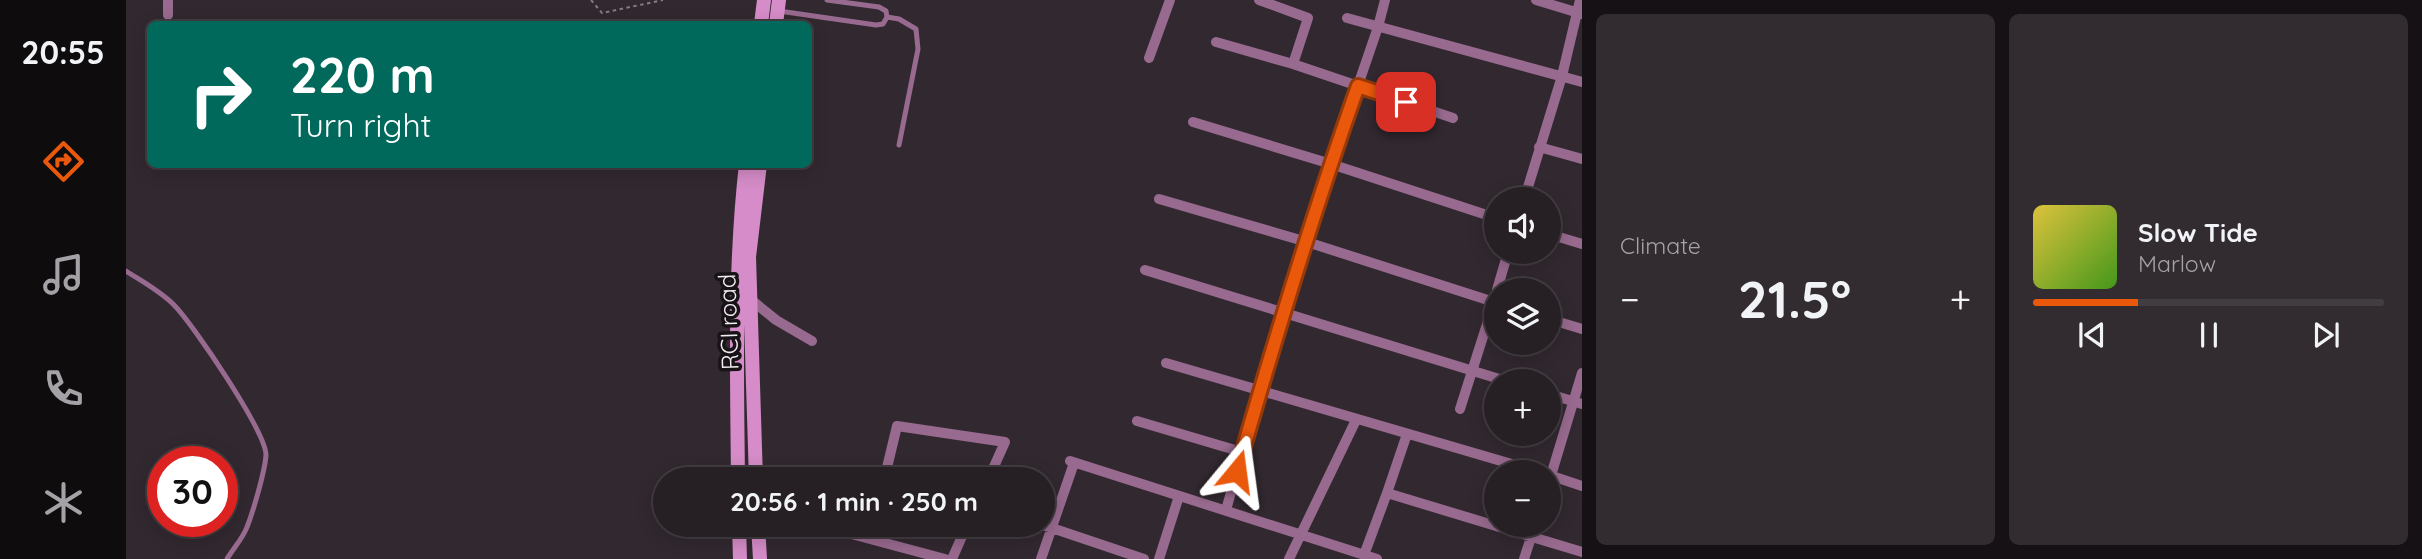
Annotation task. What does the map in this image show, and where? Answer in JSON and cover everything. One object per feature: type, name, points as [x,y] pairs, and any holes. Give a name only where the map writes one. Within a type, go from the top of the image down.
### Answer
[{"type":"main road","points":[[761,21],[764,0]]},
{"type":"main road","name":"RCI road","points":[[738,467],[736,293],[746,168]]},
{"type":"main road","name":"RCI road","points":[[756,467],[749,257],[760,168]]},
{"type":"main road","points":[[739,537],[740,559]]},
{"type":"main road","points":[[759,537],[760,559]]},
{"type":"street","points":[[168,0],[168,15]]},
{"type":"street","points":[[1149,58],[1170,0]]},
{"type":"street","points":[[1259,0],[1308,18],[1293,64]]},
{"type":"street","points":[[1226,510],[1284,312],[1385,0]]},
{"type":"street","points":[[1536,0],[1580,13]]},
{"type":"street","points":[[1528,187],[1580,13],[1580,0]]},
{"type":"street","points":[[1347,18],[1582,82]]},
{"type":"street","points":[[1216,42],[1293,64],[1453,118]]},
{"type":"street","points":[[1193,122],[1484,214]]},
{"type":"street","points":[[1539,147],[1582,159]]},
{"type":"street","points":[[1159,199],[1484,294]]},
{"type":"street","points":[[1561,238],[1582,244]]},
{"type":"street","points":[[1145,270],[1484,374]]},
{"type":"street","points":[[749,298],[776,320],[812,341]]},
{"type":"street","points":[[1561,323],[1582,329]]},
{"type":"street","points":[[1460,409],[1484,334]]},
{"type":"street","points":[[1166,363],[1497,460]]},
{"type":"street","points":[[1556,460],[1577,403],[1582,373]]},
{"type":"street","points":[[1289,559],[1356,419]]},
{"type":"street","points":[[1137,421],[1242,452]]},
{"type":"street","points":[[887,467],[897,426],[1005,442],[994,467]]},
{"type":"street","points":[[1364,555],[1407,434]]},
{"type":"street","points":[[1055,508],[1072,462],[1377,559]]},
{"type":"street","points":[[1561,481],[1582,486]]},
{"type":"street","points":[[1387,493],[1484,522]]},
{"type":"street","points":[[1159,559],[1179,496]]},
{"type":"street","points":[[1055,529],[1144,559]]},
{"type":"street","points":[[865,537],[945,559]]},
{"type":"street","points":[[952,559],[962,537]]},
{"type":"street","points":[[1041,559],[1046,537]]},
{"type":"street","points":[[1524,559],[1532,537],[1582,552]]},
{"type":"lane","points":[[777,12],[876,25],[883,24],[887,17],[886,10],[879,7],[827,0]]},
{"type":"lane","points":[[887,17],[899,19],[916,29],[918,50],[900,145]]},
{"type":"lane","points":[[126,271],[159,291],[176,307],[239,397],[260,433],[266,454],[257,490],[246,529],[227,559]]},
{"type":"path","points":[[591,0],[601,13],[663,0]]},
{"type":"route","points":[[1237,471],[1260,389],[1358,86],[1406,102]]}]
